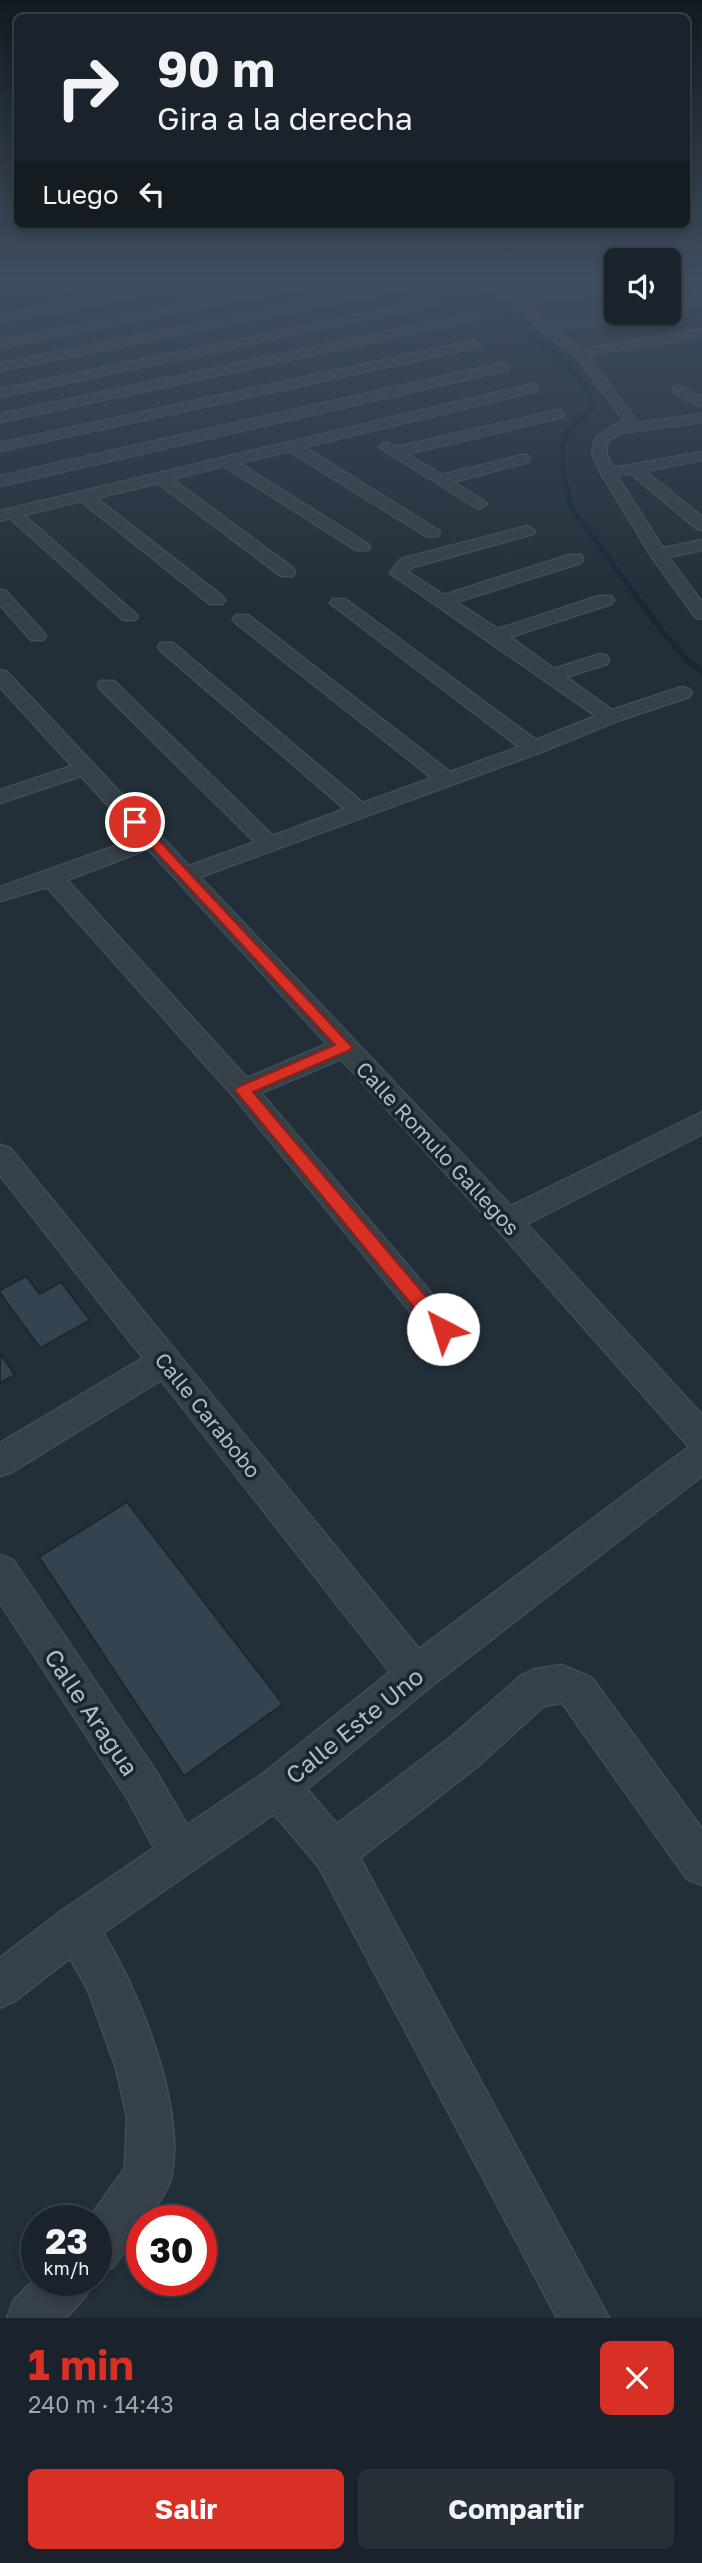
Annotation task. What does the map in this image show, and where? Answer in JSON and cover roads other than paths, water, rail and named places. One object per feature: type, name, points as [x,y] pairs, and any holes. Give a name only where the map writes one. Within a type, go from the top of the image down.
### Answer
[{"type":"street","points":[[0,393],[23,388]]},
{"type":"street","points":[[0,418],[141,388]]},
{"type":"street","points":[[168,388],[230,429]]},
{"type":"street","points":[[0,447],[267,388]]},
{"type":"street","points":[[0,481],[409,388]]},
{"type":"street","points":[[7,515],[531,388]]},
{"type":"street","points":[[607,388],[632,421],[601,439],[599,453],[658,554],[683,575],[702,614]]},
{"type":"street","points":[[679,390],[702,403]]},
{"type":"street","points":[[396,452],[558,414]]},
{"type":"street","points":[[614,430],[702,418]]},
{"type":"street","points":[[356,430],[479,504]]},
{"type":"street","points":[[292,446],[432,533]]},
{"type":"street","points":[[608,472],[702,456]]},
{"type":"street","points":[[441,480],[523,459]]},
{"type":"street","points":[[226,461],[362,547]]},
{"type":"street","points":[[634,469],[702,525]]},
{"type":"street","points":[[160,477],[287,572]]},
{"type":"street","points":[[83,495],[216,600]]},
{"type":"street","points":[[7,515],[129,615]]},
{"type":"street","points":[[527,531],[407,563],[398,573],[554,675],[610,717]]},
{"type":"street","points":[[658,554],[702,545]]},
{"type":"street","points":[[442,601],[575,559]]},
{"type":"street","points":[[0,595],[37,636]]},
{"type":"street","points":[[496,636],[605,600]]},
{"type":"street","points":[[339,603],[534,748]]},
{"type":"street","points":[[242,619],[445,778]]},
{"type":"street","points":[[167,647],[361,812]]},
{"type":"street","points":[[554,675],[600,660]]},
{"type":"street","points":[[107,685],[269,845]]},
{"type":"street","name":"Calle Romulo Gallegos","points":[[5,688],[85,768],[507,1221],[702,1438]]},
{"type":"street","points":[[185,875],[361,812],[445,778],[534,748],[610,717],[682,693]]},
{"type":"street","points":[[0,797],[85,768]]},
{"type":"street","points":[[0,894],[152,840]]},
{"type":"street","points":[[52,877],[243,1090],[443,1329]]},
{"type":"street","points":[[243,1090],[344,1047]]},
{"type":"street","points":[[507,1221],[702,1122]]},
{"type":"street","name":"Calle Carabobo","points":[[0,1155],[416,1675]]},
{"type":"street","points":[[0,1461],[165,1361]]},
{"type":"street","name":"Calle Este Uno","points":[[0,1986],[75,1927],[278,1787],[416,1675],[702,1457]]},
{"type":"street","name":"Calle Aragua","points":[[0,1572],[143,1787],[180,1854]]},
{"type":"street","points":[[334,1852],[464,1752],[535,1688],[562,1684],[579,1690],[702,1864]]},
{"type":"street","points":[[278,1787],[334,1852],[584,2318]]},
{"type":"street","points":[[75,1927],[106,1979],[139,2068],[150,2117],[148,2175],[112,2227]]},
{"type":"street","points":[[32,2318],[53,2296]]},
{"type":"waterway","points":[[562,448],[567,432],[593,409],[585,388]]},
{"type":"waterway","points":[[563,446],[563,472],[571,507],[661,630],[688,661]]},
{"type":"waterway","points":[[688,661],[702,672]]}]
